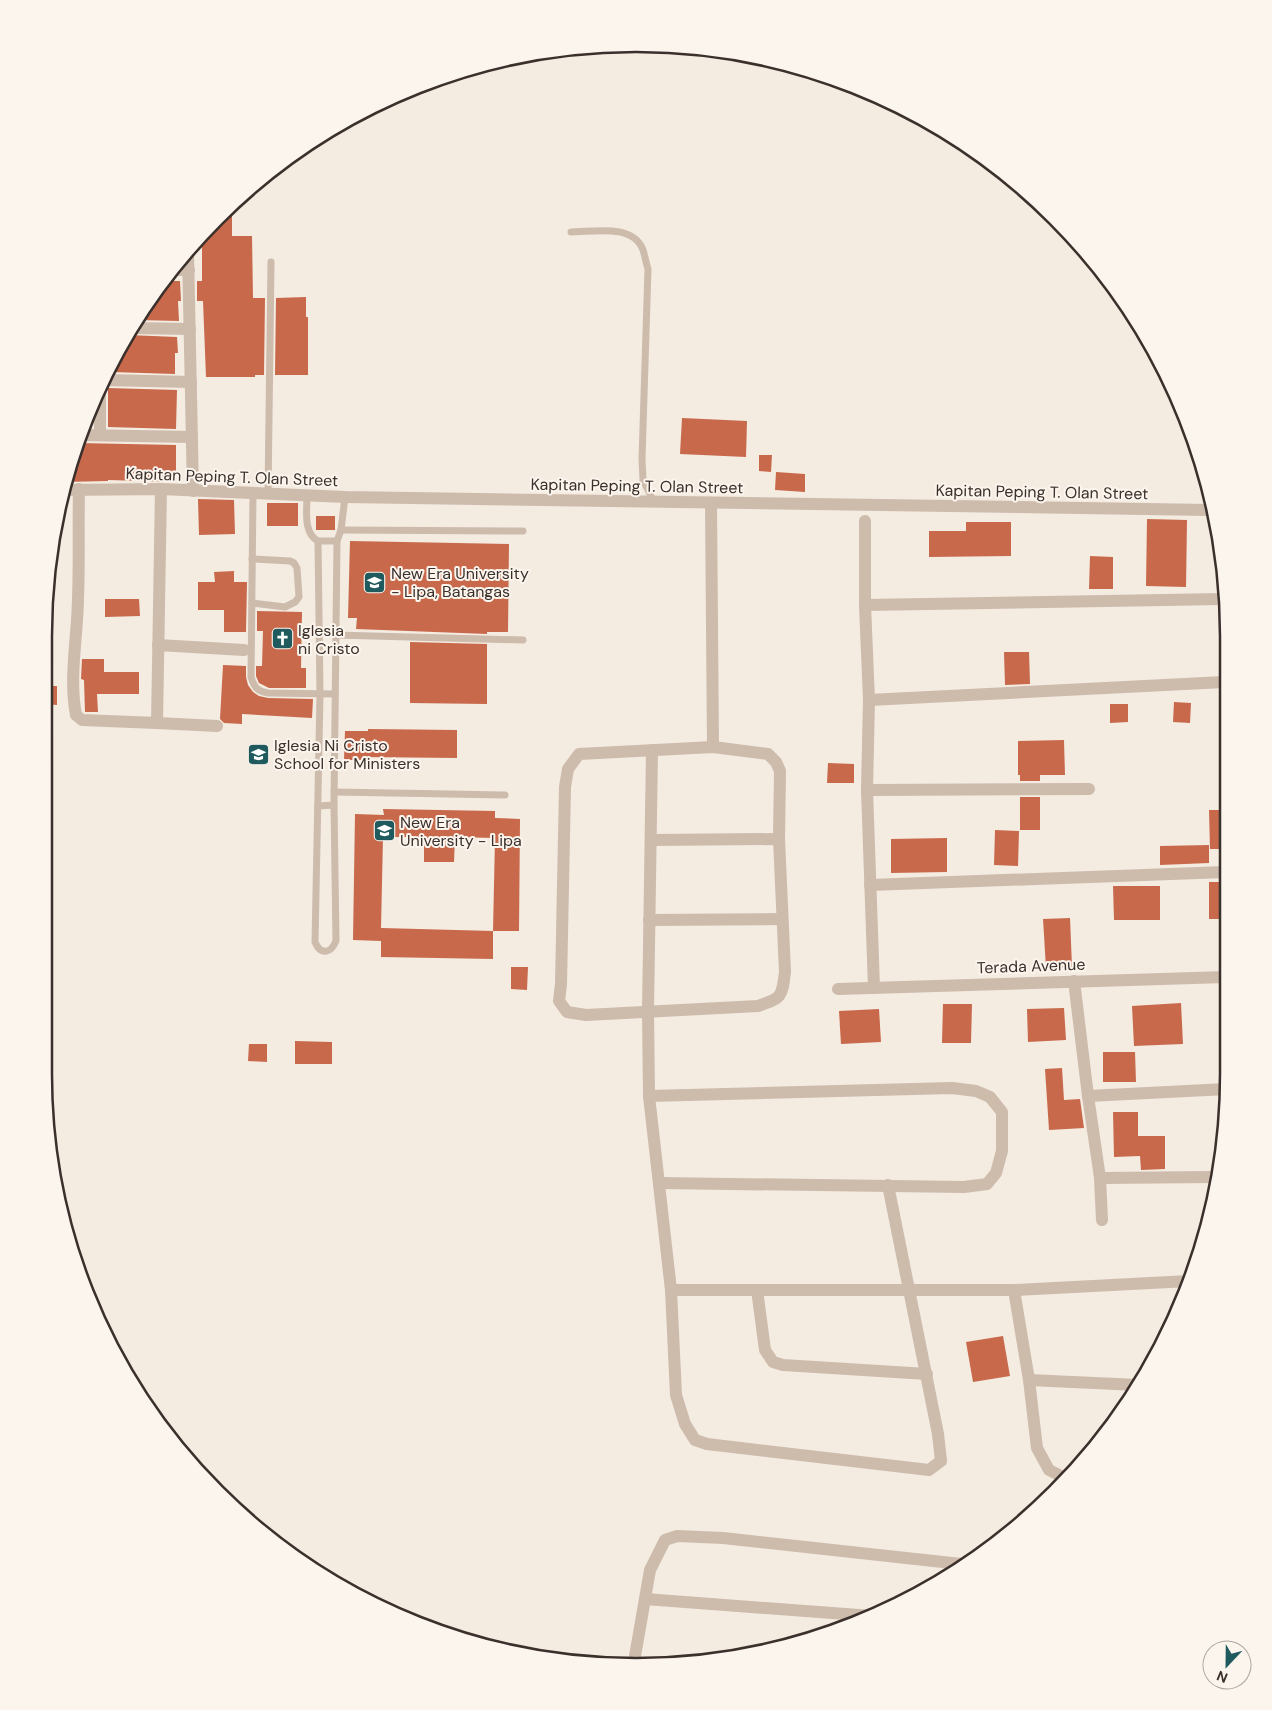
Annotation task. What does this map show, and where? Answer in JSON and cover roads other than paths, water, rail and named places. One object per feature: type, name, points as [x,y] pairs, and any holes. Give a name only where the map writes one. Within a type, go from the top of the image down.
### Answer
[{"type":"street","points":[[189,262],[193,490]]},
{"type":"street","points":[[182,270],[189,270]]},
{"type":"street","points":[[141,328],[190,329]]},
{"type":"street","points":[[112,380],[191,382]]},
{"type":"street","points":[[100,406],[100,435]]},
{"type":"street","points":[[88,434],[192,437]]},
{"type":"street","name":"Kapitan Peping T. Olan Street","points":[[71,489],[161,489],[345,497],[1205,510]]},
{"type":"street","points":[[79,489],[77,620],[73,684],[73,704],[76,715],[82,720],[217,726]]},
{"type":"street","points":[[157,723],[161,489]]},
{"type":"street","points":[[711,503],[714,748]]},
{"type":"street","points":[[865,521],[868,700],[867,790],[874,988]]},
{"type":"street","points":[[865,605],[1218,599]]},
{"type":"street","points":[[158,645],[244,650]]},
{"type":"street","points":[[868,700],[1220,682]]},
{"type":"street","points":[[714,748],[768,754],[776,762],[780,770],[779,839],[785,972],[783,992],[774,1000],[758,1006],[586,1015],[567,1012],[559,1001],[565,787],[568,769],[579,754],[714,748]]},
{"type":"street","points":[[652,750],[648,1011],[649,1096],[670,1290],[676,1396],[685,1424],[695,1440],[706,1444],[929,1470],[941,1460],[927,1374],[908,1290],[888,1185]]},
{"type":"street","points":[[867,790],[1089,790]]},
{"type":"street","points":[[651,840],[779,839]]},
{"type":"street","points":[[870,885],[1220,872]]},
{"type":"street","points":[[649,920],[782,919]]},
{"type":"street","name":"Terada Avenue","points":[[838,989],[1220,977]]},
{"type":"street","points":[[1074,981],[1100,1178],[1102,1220]]},
{"type":"street","points":[[649,1096],[952,1088],[976,1091],[990,1097],[1002,1112],[1002,1151],[996,1173],[987,1184],[964,1187],[659,1183]]},
{"type":"street","points":[[1088,1096],[1219,1089]]},
{"type":"street","points":[[1100,1178],[1210,1176]]},
{"type":"street","points":[[670,1290],[1014,1290],[1181,1281]]},
{"type":"street","points":[[757,1290],[766,1350],[773,1362],[783,1365],[927,1374]]},
{"type":"street","points":[[1014,1290],[1030,1380],[1037,1448],[1049,1470],[1060,1475]]},
{"type":"street","points":[[1030,1380],[1129,1385]]},
{"type":"street","points":[[635,1658],[650,1570],[665,1540],[677,1536],[723,1538],[953,1563]]},
{"type":"street","points":[[646,1599],[855,1615]]},
{"type":"lane","points":[[571,232],[619,231],[633,237],[643,248],[648,269],[642,459],[643,480],[655,502]]},
{"type":"lane","points":[[268,494],[271,262]]},
{"type":"lane","points":[[254,494],[251,677],[254,687],[259,691],[268,693],[335,694]]},
{"type":"lane","points":[[307,496],[308,529],[313,538],[318,541],[337,541]]},
{"type":"lane","points":[[318,541],[320,694],[315,942],[319,949],[329,951],[333,948],[336,941],[334,792],[337,541],[341,530],[345,497]]},
{"type":"lane","points":[[341,530],[523,531]]},
{"type":"lane","points":[[252,559],[290,561],[294,563],[297,568],[299,597],[295,602],[285,607],[252,603]]},
{"type":"lane","points":[[336,636],[523,640]]},
{"type":"lane","points":[[334,792],[505,795]]},
{"type":"lane","points":[[318,806],[334,805]]},
{"type":"place","name":"New Era University - Lipa, Batangas","points":[[375,582]]},
{"type":"place","name":"Iglesia ni Cristo","points":[[282,639]]},
{"type":"place","name":"Iglesia Ni Cristo School for Ministers","points":[[258,754]]},
{"type":"place","name":"New Era University - Lipa","points":[[384,831]]}]
